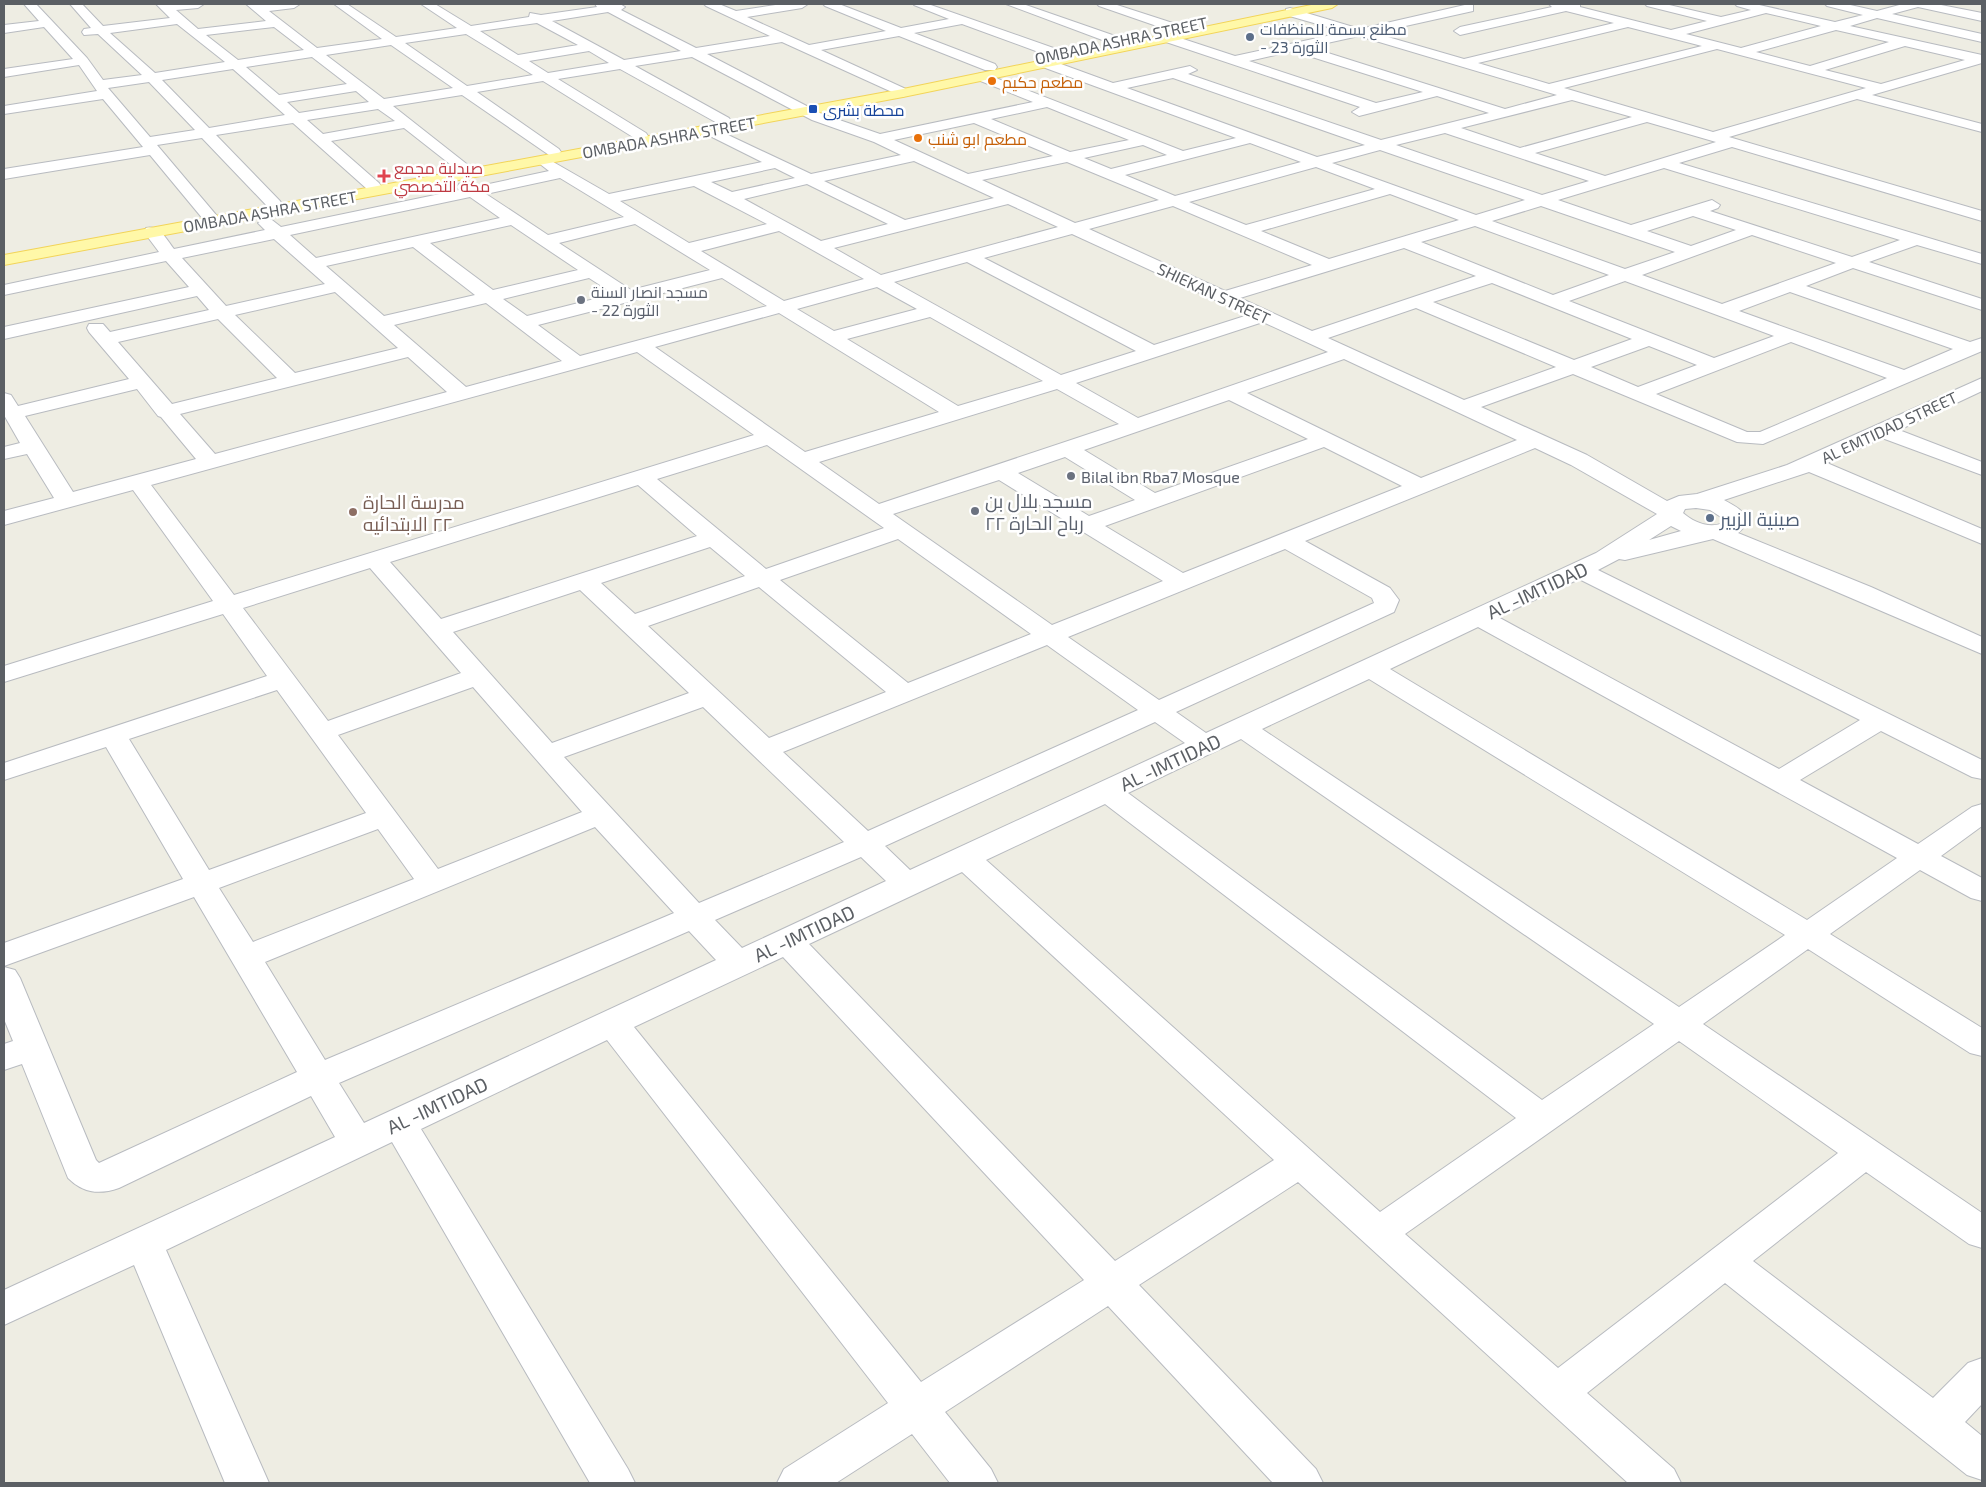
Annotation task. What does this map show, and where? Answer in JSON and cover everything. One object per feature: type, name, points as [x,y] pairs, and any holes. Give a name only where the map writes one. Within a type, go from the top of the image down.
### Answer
[{"type":"main road","name":"OMBADA ASHRA STREET","points":[[4,253],[152,232],[548,156],[709,130],[1173,34],[1289,6],[1332,4]]},
{"type":"main road","name":"OMBADA ASHRA STREET","points":[[1051,58],[1117,41],[1143,40]]},
{"type":"main road","name":"OMBADA ASHRA STREET","points":[[548,156],[640,136],[810,108]]},
{"type":"main road","name":"OMBADA ASHRA STREET","points":[[4,260],[55,247],[209,216],[373,186],[458,173]]},
{"type":"street","points":[[30,4],[82,61],[102,89],[152,146],[209,216]]},
{"type":"street","points":[[76,4],[101,31],[152,77],[274,204]]},
{"type":"street","points":[[164,6],[198,4]]},
{"type":"street","points":[[255,6],[294,4]]},
{"type":"street","points":[[340,4],[465,90],[548,156],[563,173],[955,413]]},
{"type":"street","points":[[427,4],[640,136]]},
{"type":"street","points":[[710,4],[896,91]]},
{"type":"street","points":[[735,15],[802,4]]},
{"type":"street","points":[[830,4],[904,32],[1047,103],[1183,156]]},
{"type":"street","points":[[1012,4],[1117,41]]},
{"type":"street","points":[[1107,5],[1127,4]]},
{"type":"street","points":[[1452,4],[1512,19]]},
{"type":"street","points":[[1460,31],[1561,5],[1582,4]]},
{"type":"street","points":[[1651,4],[1721,21]]},
{"type":"street","points":[[1675,10],[1702,4]]},
{"type":"street","points":[[1742,4],[1982,59]]},
{"type":"street","points":[[1831,4],[1982,38]]},
{"type":"street","points":[[1739,52],[1915,4]]},
{"type":"street","points":[[1921,4],[1982,16]]},
{"type":"street","points":[[1977,4],[1982,5]]},
{"type":"street","points":[[4,110],[152,77],[539,19],[605,6],[628,5]]},
{"type":"street","points":[[919,5],[965,20],[1051,58],[1111,88],[1148,102],[1904,377]]},
{"type":"street","points":[[1107,5],[1233,60],[1376,108]]},
{"type":"street","points":[[1561,5],[1880,88]]},
{"type":"street","points":[[164,6],[235,64],[373,186]]},
{"type":"street","points":[[255,6],[404,124],[458,173],[472,192],[628,296]]},
{"type":"street","name":"SHIEKAN STREET","points":[[605,6],[694,53],[810,108],[837,125],[849,127],[879,139],[1579,460],[1697,501],[1724,508],[1736,521]]},
{"type":"street","points":[[1289,6],[1358,33],[1716,136],[1982,216]]},
{"type":"street","points":[[522,9],[724,121]]},
{"type":"street","points":[[1670,34],[1766,10]]},
{"type":"street","points":[[860,15],[886,11]]},
{"type":"street","points":[[1111,88],[1419,20],[1478,11]]},
{"type":"street","points":[[59,36],[180,20]]},
{"type":"street","points":[[807,49],[965,20]]},
{"type":"street","points":[[1419,20],[1524,48]]},
{"type":"street","points":[[4,29],[48,23]]},
{"type":"street","points":[[195,33],[276,23]]},
{"type":"street","points":[[1397,79],[1627,23]]},
{"type":"street","points":[[4,174],[152,146],[205,133],[783,38]]},
{"type":"street","points":[[1809,70],[1905,42]]},
{"type":"street","points":[[1549,88],[1715,46]]},
{"type":"street","points":[[518,59],[592,47]]},
{"type":"street","points":[[1294,47],[1505,113]]},
{"type":"street","points":[[1716,136],[1982,59]]},
{"type":"street","points":[[1274,74],[1336,60]]},
{"type":"street","points":[[4,73],[82,61]]},
{"type":"street","points":[[1953,67],[1982,74]]},
{"type":"street","points":[[1174,74],[1690,251]]},
{"type":"street","points":[[276,100],[357,87]]},
{"type":"street","points":[[1316,123],[1437,92]]},
{"type":"street","points":[[1208,124],[1332,93]]},
{"type":"street","points":[[4,518],[970,258],[1380,145],[1574,95]]},
{"type":"street","points":[[1857,95],[1982,128]]},
{"type":"street","points":[[1130,106],[1148,102]]},
{"type":"street","points":[[879,139],[1047,103]]},
{"type":"street","points":[[1944,118],[1973,109]]},
{"type":"street","points":[[1084,117],[1111,111]]},
{"type":"street","points":[[1522,152],[1648,117]]},
{"type":"street","points":[[974,118],[1328,266]]},
{"type":"street","points":[[319,138],[404,124]]},
{"type":"street","points":[[1446,128],[1606,181]]},
{"type":"street","points":[[709,130],[812,179],[902,225]]},
{"type":"street","points":[[1109,174],[1248,139]]},
{"type":"street","points":[[966,179],[1142,141]]},
{"type":"street","points":[[1224,297],[1733,142]]},
{"type":"street","points":[[730,197],[916,156]]},
{"type":"street","points":[[605,200],[778,163]]},
{"type":"street","points":[[1663,163],[1982,259]]},
{"type":"street","points":[[4,290],[563,173]]},
{"type":"street","points":[[697,181],[730,197],[1136,425]]},
{"type":"street","points":[[1854,194],[1880,185]]},
{"type":"street","points":[[1244,231],[1388,190]]},
{"type":"street","points":[[1630,231],[1755,191]]},
{"type":"street","points":[[818,247],[1008,199]]},
{"type":"street","points":[[1812,209],[1838,200]]},
{"type":"street","points":[[1694,211],[1982,305]]},
{"type":"street","points":[[256,213],[462,394]]},
{"type":"street","points":[[545,241],[637,219]]},
{"type":"street","points":[[313,264],[513,220]]},
{"type":"street","points":[[687,249],[782,226]]},
{"type":"street","points":[[1552,301],[1752,230]]},
{"type":"street","points":[[152,232],[170,256],[201,290],[289,379]]},
{"type":"street","points":[[1721,311],[1914,240]]},
{"type":"street","points":[[416,241],[577,363]]},
{"type":"street","points":[[1405,242],[1647,340],[1714,365]]},
{"type":"street","points":[[970,258],[1152,352]]},
{"type":"street","points":[[380,323],[591,272]]},
{"type":"street","points":[[522,323],[724,272]]},
{"type":"street","points":[[1311,337],[1492,277]]},
{"type":"street","points":[[106,339],[338,286]]},
{"type":"street","points":[[1790,286],[1977,346]]},
{"type":"street","points":[[4,333],[201,290]]},
{"type":"street","points":[[1417,302],[1744,438],[1754,439],[1763,438],[1977,346]]},
{"type":"street","points":[[832,337],[931,311]]},
{"type":"street","points":[[86,315],[165,412],[210,462]]},
{"type":"street","points":[[802,460],[1060,382],[1264,316]]},
{"type":"street","points":[[1638,394],[1790,336]]},
{"type":"street","points":[[1463,407],[1647,340]]},
{"type":"street","points":[[641,346],[1205,745]]},
{"type":"street","points":[[165,412],[289,379],[411,350]]},
{"type":"street","points":[[876,512],[1001,472],[1344,352]]},
{"type":"street","points":[[68,501],[8,406],[141,382]]},
{"type":"street","name":"AL EMTIDAD STREET","points":[[1803,467],[1982,384]]},
{"type":"street","points":[[1231,393],[1419,486]]},
{"type":"street","points":[[1956,396],[1982,405]]},
{"type":"street","points":[[1881,430],[1982,469]]},
{"type":"street","points":[[4,674],[770,437]]},
{"type":"street","points":[[1086,526],[1325,440]]},
{"type":"street","points":[[764,750],[1535,440]]},
{"type":"street","points":[[4,453],[32,446]]},
{"type":"street","points":[[1067,449],[1153,501]]},
{"type":"street","name":"SHIEKAN STREET","points":[[1579,460],[1690,527],[1711,531]]},
{"type":"street","points":[[1592,564],[1711,531],[1731,528],[1754,502],[1803,467]]},
{"type":"street","points":[[1592,564],[1671,514],[1674,505],[1680,502],[1697,501],[1803,467],[1982,537]]},
{"type":"street","points":[[1001,472],[1086,526],[1181,582]]},
{"type":"street","points":[[642,477],[762,578],[905,694]]},
{"type":"street","points":[[138,482],[432,882]]},
{"type":"street","points":[[1736,521],[1862,592]]},
{"type":"street","points":[[630,624],[902,530]]},
{"type":"street","points":[[1711,531],[1862,592],[1982,646]]},
{"type":"street","points":[[436,629],[714,538]]},
{"type":"street","points":[[4,978],[18,1053],[81,1168],[90,1177],[106,1178],[316,1078],[865,844],[1384,607],[1387,600],[1381,593],[1286,540]]},
{"type":"street","points":[[375,559],[600,815],[738,964]]},
{"type":"street","points":[[1592,564],[1880,720],[1982,771]]},
{"type":"street","name":"AL -IMTIDAD","points":[[4,1308],[1592,564]]},
{"type":"street","points":[[585,581],[908,884]]},
{"type":"street","points":[[1479,617],[1982,891]]},
{"type":"street","points":[[1370,668],[1808,934],[1982,1044]]},
{"type":"street","points":[[322,732],[478,676]]},
{"type":"street","points":[[4,772],[283,679]]},
{"type":"street","points":[[546,754],[707,696]]},
{"type":"street","points":[[1779,781],[1880,720]]},
{"type":"street","points":[[1242,728],[1679,1024],[1982,1233]]},
{"type":"street","points":[[112,736],[247,957],[316,1078],[357,1143]]},
{"type":"street","points":[[1107,791],[1542,1119]]},
{"type":"street","points":[[1378,1233],[1982,813]]},
{"type":"street","points":[[247,957],[600,815]]},
{"type":"street","points":[[4,955],[384,817]]},
{"type":"street","points":[[965,858],[1378,1233],[1659,1483]]},
{"type":"street","points":[[787,941],[1301,1483]]},
{"type":"street","points":[[612,1023],[976,1483]]},
{"type":"street","points":[[399,1123],[613,1483]]},
{"type":"street","points":[[1558,1392],[1864,1152]]},
{"type":"street","points":[[799,1483],[1300,1162]]},
{"type":"street","points":[[144,1242],[247,1483]]},
{"type":"street","points":[[1725,1260],[1982,1461]]},
{"type":"street","points":[[1936,1424],[1982,1376]]},
{"type":"place","name":"مطنع بسمة للمنظفات - الثورة 23","points":[[1250,37]]},
{"type":"place","name":"مطعم حكيم","points":[[992,81]]},
{"type":"place","name":"محطة بشرى","points":[[813,109]]},
{"type":"place","name":"مطعم ابو شنب","points":[[918,138]]},
{"type":"place","name":"صيدلية مجمع مكة التخصصي","points":[[384,176]]},
{"type":"place","name":"مسجد انصار السنة - الثورة 22","points":[[581,300]]},
{"type":"place","name":"Bilal ibn Rba7 Mosque","points":[[1071,476]]},
{"type":"place","name":"مسجد بلال بن رباح الحارة ٢٢","points":[[975,511]]},
{"type":"place","name":"مدرسة الحارة ٢٢ الابتدائيه","points":[[353,512]]},
{"type":"place","name":"صينية الزبير","points":[[1710,518]]}]
